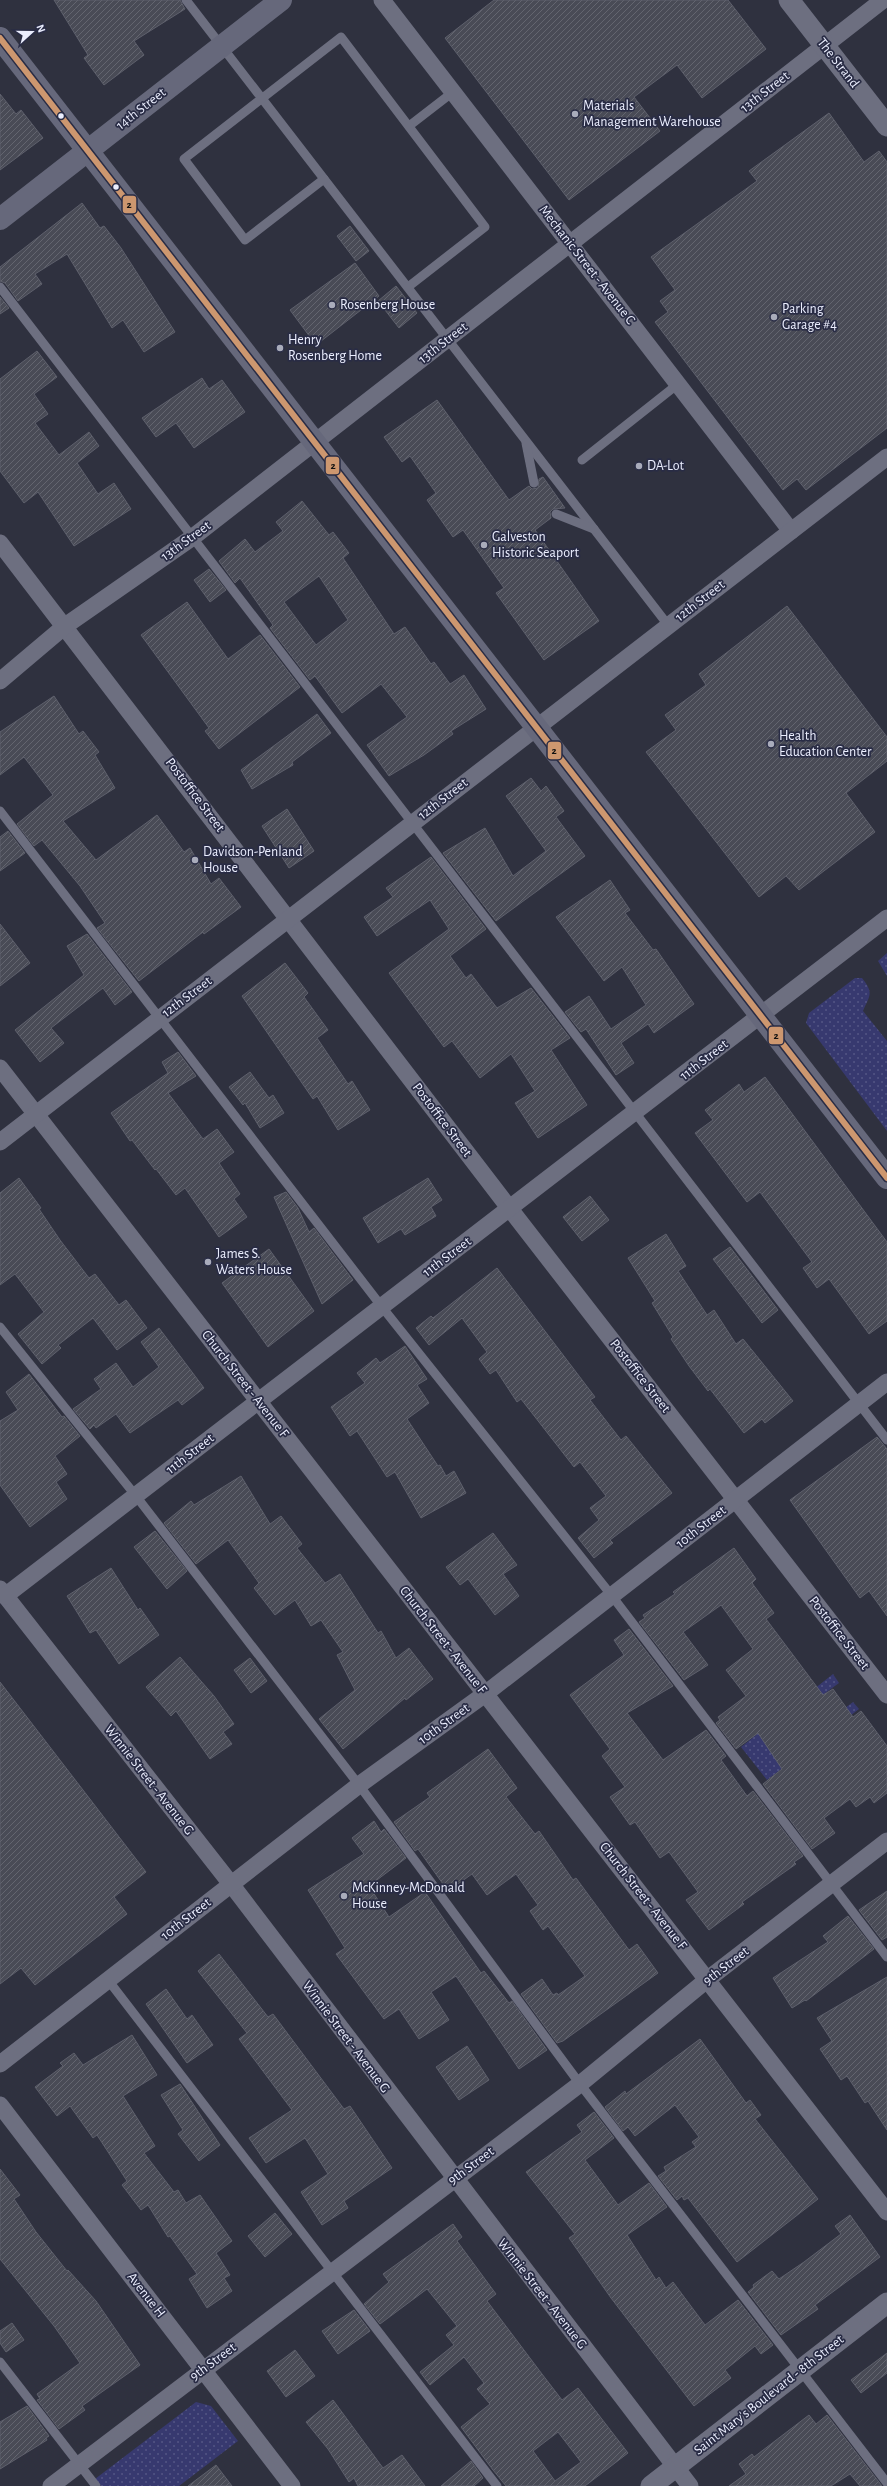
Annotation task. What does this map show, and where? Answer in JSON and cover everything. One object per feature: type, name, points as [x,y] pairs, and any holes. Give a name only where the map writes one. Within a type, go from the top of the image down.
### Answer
[{"type":"main road","name":"14th Street","points":[[0,219],[281,0]]},
{"type":"main road","points":[[0,38],[535,728],[762,1015],[887,1178]]},
{"type":"street","name":"Mechanic Street - Avenue C","points":[[382,0],[791,530]]},
{"type":"street","name":"The Strand","points":[[789,0],[887,126]]},
{"type":"street","name":"13th Street","points":[[0,681],[65,626],[193,538],[883,0]]},
{"type":"street","name":"12th Street","points":[[0,1142],[887,457]]},
{"type":"street","name":"Postoffice Street","points":[[0,543],[290,919],[510,1209],[887,1695]]},
{"type":"street","name":"11th Street","points":[[2,1595],[136,1496],[887,918]]},
{"type":"street","name":"Church Street - Avenue F","points":[[0,1068],[258,1402],[708,1979],[887,2212]]},
{"type":"street","name":"10th Street","points":[[0,2064],[359,1785],[485,1694],[887,1382]]},
{"type":"street","name":"Winnie Street - Avenue G","points":[[2,1595],[231,1884],[454,2180],[690,2486]]},
{"type":"street","name":"9th Street","points":[[51,2486],[580,2084],[708,1979],[887,1841]]},
{"type":"street","name":"Avenue H","points":[[0,2105],[292,2486]]},
{"type":"street","name":"Saint Mary's Boulevard - 8th Street","points":[[651,2486],[887,2303]]},
{"type":"lane","points":[[186,0],[668,625]]},
{"type":"lane","points":[[324,179],[245,240],[184,159],[341,37],[485,227],[408,288]]},
{"type":"lane","points":[[409,126],[453,92]]},
{"type":"lane","points":[[0,287],[887,1440]]},
{"type":"lane","points":[[582,460],[678,384]]},
{"type":"lane","points":[[526,441],[534,483]]},
{"type":"lane","points":[[556,514],[594,530]]},
{"type":"lane","points":[[0,811],[382,1307],[612,1596],[887,1957]]},
{"type":"lane","points":[[0,1327],[136,1496],[359,1785],[580,2084],[887,2483]]},
{"type":"lane","points":[[108,1980],[331,2273],[497,2486]]},
{"type":"lane","points":[[0,2362],[96,2486]]},
{"type":"shaded area","points":[[887,953],[887,976],[878,961]]},
{"type":"shaded area","points":[[855,978],[862,978],[868,987],[870,994],[863,1011],[887,1041],[887,1131],[806,1023],[809,1013]]},
{"type":"shaded area","points":[[833,1674],[839,1683],[768,1735],[824,1724],[853,1702],[859,1709],[767,1780],[741,1747]]},
{"type":"shaded area","points":[[196,2402],[211,2406],[238,2441],[179,2486],[101,2486],[95,2479]]},
{"type":"building","points":[[54,0],[180,0],[185,9],[134,41],[144,55],[104,85],[84,58],[88,55]]},
{"type":"building","name":"Materials Management Warehouse","points":[[494,0],[728,0],[766,49],[702,98],[677,65],[634,97],[660,131],[569,200],[445,38]]},
{"type":"building","points":[[0,94],[16,114],[21,110],[43,138],[0,170]]},
{"type":"building","name":"Parking Garage #4","points":[[829,113],[864,162],[879,151],[887,162],[887,428],[806,490],[797,479],[783,490],[655,322],[668,312],[660,301],[675,290],[651,257],[757,181],[749,171]]},
{"type":"building","points":[[82,203],[100,228],[104,226],[121,248],[175,332],[144,352],[123,320],[112,328],[67,254],[35,274],[42,284],[18,301],[5,283],[0,281],[0,267]]},
{"type":"building","points":[[350,226],[369,251],[356,261],[337,236]]},
{"type":"building","name":"Rosenberg House","points":[[355,263],[379,296],[316,345],[290,310]]},
{"type":"building","points":[[396,286],[417,313],[399,328],[378,301]]},
{"type":"building","points":[[0,297],[9,308],[0,314]]},
{"type":"building","points":[[37,351],[57,377],[34,394],[48,414],[35,423],[59,455],[89,432],[99,446],[77,463],[98,494],[114,483],[131,509],[74,546],[38,492],[24,503],[0,471],[0,379]]},
{"type":"building","points":[[202,378],[209,389],[222,380],[245,412],[194,448],[176,423],[156,437],[142,418]]},
{"type":"building","points":[[437,400],[509,500],[529,486],[532,489],[538,488],[539,479],[543,477],[565,508],[553,509],[550,512],[551,518],[535,530],[599,621],[544,660],[496,593],[504,588],[463,530],[453,537],[427,500],[436,493],[410,456],[402,462],[384,437]]},
{"type":"building","points":[[302,501],[329,535],[333,532],[349,553],[343,558],[394,634],[405,627],[431,664],[434,662],[450,684],[464,675],[486,709],[451,731],[453,734],[424,755],[389,776],[367,745],[407,717],[381,684],[342,713],[315,676],[310,680],[270,628],[273,625],[240,578],[235,583],[219,561],[245,539],[255,552],[283,531],[276,522]],"holes":[[[319,576],[348,620],[316,645],[284,602]]]},
{"type":"building","points":[[209,569],[226,590],[210,602],[194,580]]},
{"type":"building","points":[[187,602],[228,659],[260,635],[300,687],[219,749],[205,731],[209,728],[141,635]]},
{"type":"building","name":"Health Education Center","points":[[787,606],[887,737],[887,761],[846,793],[875,832],[799,890],[786,876],[759,897],[646,752],[676,730],[665,715],[706,685],[699,674]]},
{"type":"building","points":[[54,696],[79,734],[83,731],[99,752],[95,755],[115,788],[63,821],[96,860],[157,815],[184,852],[190,848],[211,884],[219,878],[241,907],[204,934],[203,932],[139,981],[97,928],[105,923],[80,886],[42,840],[34,846],[17,824],[53,795],[24,757],[0,775],[0,732]]},
{"type":"building","points":[[317,714],[331,733],[292,762],[293,765],[252,789],[241,770]]},
{"type":"building","points":[[531,778],[541,791],[546,786],[564,811],[556,817],[585,856],[496,921],[443,853],[485,828],[513,876],[546,851],[506,796]]},
{"type":"building","points":[[287,809],[314,851],[289,868],[262,826]]},
{"type":"building","points":[[8,831],[25,853],[0,871],[0,837]]},
{"type":"building","points":[[431,857],[486,929],[450,956],[466,978],[471,974],[497,1008],[531,988],[570,1038],[551,1050],[587,1105],[538,1138],[515,1103],[535,1091],[511,1054],[480,1078],[452,1041],[444,1047],[389,973],[449,929],[430,900],[377,936],[364,917],[393,897],[386,888]]},
{"type":"building","points":[[610,880],[630,910],[625,913],[653,950],[656,949],[694,1004],[654,1033],[648,1024],[621,1043],[634,1063],[616,1075],[586,1029],[581,1032],[565,1012],[589,996],[611,1029],[646,1005],[622,967],[604,981],[556,917]]},
{"type":"building","points":[[0,924],[30,963],[0,986]]},
{"type":"building","points":[[87,934],[132,992],[115,1005],[103,988],[51,1028],[64,1043],[40,1062],[15,1030],[84,975],[67,946]]},
{"type":"building","points":[[285,963],[308,993],[304,997],[328,1030],[317,1038],[348,1084],[352,1081],[370,1110],[338,1130],[317,1096],[313,1099],[242,996]]},
{"type":"building","points":[[178,1052],[196,1076],[168,1093],[203,1139],[217,1129],[234,1152],[219,1163],[240,1194],[234,1199],[247,1217],[219,1237],[185,1188],[176,1195],[132,1140],[130,1141],[111,1113],[168,1073],[162,1062]]},
{"type":"building","points":[[250,1072],[269,1098],[273,1095],[284,1113],[260,1128],[245,1103],[243,1105],[229,1087]]},
{"type":"building","points":[[765,1077],[887,1242],[887,1321],[869,1334],[829,1279],[817,1288],[803,1268],[812,1262],[760,1192],[747,1202],[695,1133],[713,1120],[705,1110],[739,1084],[744,1092]]},
{"type":"building","points":[[19,1178],[41,1208],[39,1209],[60,1240],[89,1278],[95,1274],[119,1305],[126,1300],[147,1328],[117,1350],[93,1318],[58,1345],[61,1348],[42,1364],[18,1334],[44,1312],[15,1274],[0,1285],[0,1193]]},
{"type":"building","points":[[428,1178],[442,1200],[431,1207],[436,1216],[405,1235],[401,1229],[378,1243],[363,1218]]},
{"type":"building","points":[[286,1192],[298,1208],[309,1232],[314,1228],[353,1280],[322,1304],[274,1197]]},
{"type":"building","points":[[590,1196],[609,1220],[582,1241],[563,1217]]},
{"type":"building","points":[[666,1234],[686,1266],[678,1271],[707,1315],[714,1310],[736,1344],[743,1339],[793,1401],[765,1423],[762,1419],[744,1433],[710,1389],[708,1391],[671,1339],[673,1337],[652,1303],[655,1301],[628,1258]]},
{"type":"building","points":[[730,1247],[778,1310],[762,1323],[713,1259]]},
{"type":"building","points":[[269,1249],[314,1311],[268,1347],[222,1283]]},
{"type":"building","points":[[497,1268],[595,1397],[590,1400],[621,1440],[626,1436],[672,1493],[610,1540],[613,1543],[594,1558],[578,1538],[599,1520],[590,1508],[606,1496],[580,1462],[574,1467],[521,1399],[517,1402],[496,1370],[490,1374],[479,1359],[487,1352],[462,1318],[429,1345],[416,1328],[431,1316],[433,1318]]},
{"type":"building","points":[[159,1328],[204,1388],[182,1405],[178,1400],[130,1433],[116,1414],[96,1428],[94,1425],[90,1429],[73,1409],[101,1389],[94,1379],[116,1363],[133,1387],[159,1367],[141,1342]]},
{"type":"building","points":[[405,1346],[427,1379],[417,1385],[429,1403],[407,1419],[438,1466],[440,1465],[446,1476],[454,1471],[466,1493],[421,1518],[395,1472],[387,1477],[357,1431],[350,1436],[331,1407],[365,1383],[357,1373],[376,1358],[380,1363]]},
{"type":"building","points":[[29,1374],[62,1417],[64,1416],[80,1436],[55,1456],[67,1474],[56,1482],[67,1499],[30,1527],[0,1485],[0,1421],[18,1410],[6,1392]]},
{"type":"building","points":[[877,1437],[887,1449],[887,1616],[869,1591],[860,1598],[790,1500]]},
{"type":"building","points":[[241,1476],[270,1524],[281,1516],[302,1544],[297,1548],[325,1583],[340,1574],[378,1633],[381,1631],[396,1658],[409,1648],[433,1679],[406,1700],[405,1698],[343,1749],[319,1719],[355,1690],[337,1655],[343,1652],[321,1620],[311,1626],[295,1600],[275,1615],[254,1588],[259,1583],[228,1540],[196,1564],[164,1523],[191,1501],[194,1505]]},
{"type":"building","points":[[155,1531],[187,1571],[167,1589],[134,1547]]},
{"type":"building","points":[[493,1533],[517,1565],[503,1574],[519,1596],[495,1615],[468,1579],[460,1585],[446,1567]]},
{"type":"building","points":[[734,1548],[756,1579],[752,1583],[774,1613],[766,1619],[823,1695],[833,1689],[853,1717],[861,1711],[887,1746],[887,1793],[874,1803],[870,1797],[856,1807],[850,1799],[824,1818],[835,1833],[812,1849],[763,1784],[782,1769],[758,1733],[736,1749],[716,1723],[720,1720],[718,1717],[746,1696],[726,1670],[753,1649],[721,1605],[683,1632],[708,1665],[684,1680],[639,1622],[645,1618],[643,1615],[675,1594],[673,1592]]},
{"type":"building","points":[[111,1568],[138,1610],[140,1608],[159,1635],[119,1664],[96,1630],[90,1633],[67,1596]]},
{"type":"building","points":[[629,1629],[673,1686],[627,1713],[663,1760],[706,1730],[726,1756],[721,1760],[747,1796],[753,1791],[803,1856],[794,1862],[796,1864],[742,1902],[744,1904],[709,1930],[686,1900],[698,1892],[669,1852],[660,1858],[635,1822],[630,1825],[610,1797],[625,1787],[602,1756],[610,1749],[570,1695],[624,1655],[614,1640]]},
{"type":"building","points":[[180,1657],[214,1696],[234,1724],[223,1732],[232,1744],[210,1759],[176,1711],[171,1716],[146,1687]]},
{"type":"building","points":[[250,1658],[267,1681],[251,1693],[234,1670]]},
{"type":"building","points":[[0,1682],[146,1872],[114,1897],[127,1914],[35,1985],[21,1968],[0,1984]]},
{"type":"building","points":[[488,1749],[517,1788],[506,1797],[535,1834],[539,1831],[573,1880],[576,1878],[629,1950],[637,1944],[658,1973],[563,2041],[557,2043],[521,1994],[542,1979],[553,1995],[557,1993],[558,1995],[585,1976],[548,1926],[543,1930],[530,1911],[538,1905],[516,1874],[487,1895],[472,1874],[448,1891],[418,1849],[415,1851],[394,1822],[430,1797],[427,1793]]},
{"type":"building","points":[[374,1821],[381,1832],[384,1829],[406,1858],[369,1886],[389,1917],[425,1892],[481,1973],[484,1971],[509,2003],[512,2001],[547,2050],[519,2069],[456,1976],[431,1992],[449,2020],[419,2039],[399,2009],[384,2019],[336,1954],[345,1948],[308,1890],[364,1854],[352,1838]]},
{"type":"building","points":[[887,1891],[887,1937],[882,1940],[859,1910]]},
{"type":"building","points":[[848,1916],[874,1949],[806,2001],[805,2000],[792,2008],[773,1978],[828,1942],[823,1936]]},
{"type":"building","points":[[219,1954],[268,2017],[273,2014],[344,2109],[350,2106],[392,2168],[344,2201],[348,2208],[322,2225],[301,2192],[328,2174],[305,2138],[266,2163],[249,2138],[292,2110],[239,2039],[247,2033],[198,1971]]},
{"type":"building","points":[[887,1977],[887,2130],[868,2101],[865,2103],[847,2076],[841,2080],[820,2049],[832,2041],[817,2018]]},
{"type":"building","points":[[166,1989],[187,2019],[192,2015],[213,2045],[187,2063],[146,2004]]},
{"type":"building","points":[[132,2035],[157,2075],[123,2096],[155,2146],[144,2153],[174,2192],[178,2190],[186,2203],[200,2195],[232,2241],[216,2253],[230,2275],[224,2278],[232,2291],[207,2308],[189,2279],[197,2274],[170,2236],[168,2237],[148,2205],[141,2210],[122,2185],[127,2181],[97,2135],[93,2138],[70,2106],[57,2116],[35,2087],[63,2066],[60,2063],[74,2053],[83,2065]]},
{"type":"building","points":[[700,2039],[746,2103],[750,2100],[761,2115],[755,2119],[818,2199],[737,2262],[688,2198],[684,2200],[682,2196],[677,2200],[658,2176],[666,2171],[664,2167],[696,2147],[692,2142],[699,2137],[675,2105],[635,2136],[628,2127],[623,2131],[605,2107],[625,2091],[626,2094]]},
{"type":"building","points":[[467,2046],[489,2080],[459,2100],[436,2067]]},
{"type":"building","points":[[180,2084],[220,2145],[199,2161],[178,2134],[183,2130],[161,2095]]},
{"type":"building","points":[[594,2112],[614,2138],[585,2160],[618,2205],[649,2183],[667,2207],[627,2235],[656,2280],[659,2277],[666,2288],[673,2282],[705,2325],[738,2300],[773,2345],[761,2354],[755,2346],[725,2370],[731,2378],[694,2406],[611,2298],[569,2238],[575,2234],[526,2172],[582,2132],[577,2125]]},
{"type":"building","points":[[0,2169],[20,2195],[14,2199],[36,2232],[67,2271],[68,2270],[96,2301],[140,2365],[82,2406],[85,2410],[59,2429],[37,2400],[40,2399],[37,2394],[80,2363],[54,2326],[0,2259]]},
{"type":"building","points":[[275,2213],[292,2234],[265,2257],[248,2236]]},
{"type":"building","points":[[850,2215],[880,2257],[815,2305],[818,2309],[781,2335],[748,2292],[754,2287],[753,2285],[772,2271],[779,2279],[804,2262],[841,2234],[835,2226]]},
{"type":"building","points":[[453,2224],[462,2237],[457,2241],[496,2294],[487,2301],[542,2374],[562,2400],[578,2388],[628,2453],[585,2486],[506,2486],[461,2427],[490,2404],[477,2389],[484,2383],[464,2357],[430,2385],[420,2372],[454,2345],[446,2335],[457,2326],[427,2289],[380,2324],[364,2304],[389,2282],[383,2274]],"holes":[[[558,2432],[581,2462],[555,2481],[533,2451]]]},
{"type":"building","points":[[354,2310],[370,2331],[338,2354],[322,2331]]},
{"type":"building","points":[[12,2323],[24,2340],[6,2352],[0,2343],[0,2331]]},
{"type":"building","points":[[295,2350],[315,2376],[286,2397],[267,2371]]},
{"type":"building","points":[[887,2353],[887,2373],[861,2393],[851,2380]]},
{"type":"building","points":[[333,2400],[383,2468],[402,2455],[425,2486],[358,2486],[354,2478],[349,2482],[328,2449],[306,2422]]},
{"type":"building","points":[[27,2406],[49,2436],[46,2438],[47,2440],[0,2469],[0,2422]]},
{"type":"building","points":[[809,2415],[816,2424],[827,2415],[882,2486],[860,2486],[850,2474],[831,2486],[729,2486],[746,2474],[739,2464],[752,2454],[754,2457]]},
{"type":"building","points":[[471,2461],[483,2478],[474,2486],[441,2486]]},
{"type":"building","points":[[216,2465],[232,2486],[188,2486]]},
{"type":"transit line","name":"2","points":[[0,38],[887,1178]]},
{"type":"place","name":"Materials Management Warehouse","points":[[575,114]]},
{"type":"place","name":"Rosenberg House","points":[[332,305]]},
{"type":"place","name":"Parking Garage #4","points":[[774,317]]},
{"type":"place","name":"Henry Rosenberg Home","points":[[280,348]]},
{"type":"place","name":"DA-Lot","points":[[639,466]]},
{"type":"place","name":"Galveston Historic Seaport","points":[[484,545]]},
{"type":"place","name":"Health Education Center","points":[[771,744]]},
{"type":"place","name":"Davidson-Penland House","points":[[195,860]]},
{"type":"place","name":"James S. Waters House","points":[[208,1262]]},
{"type":"place","name":"McKinney-McDonald House","points":[[344,1896]]}]
